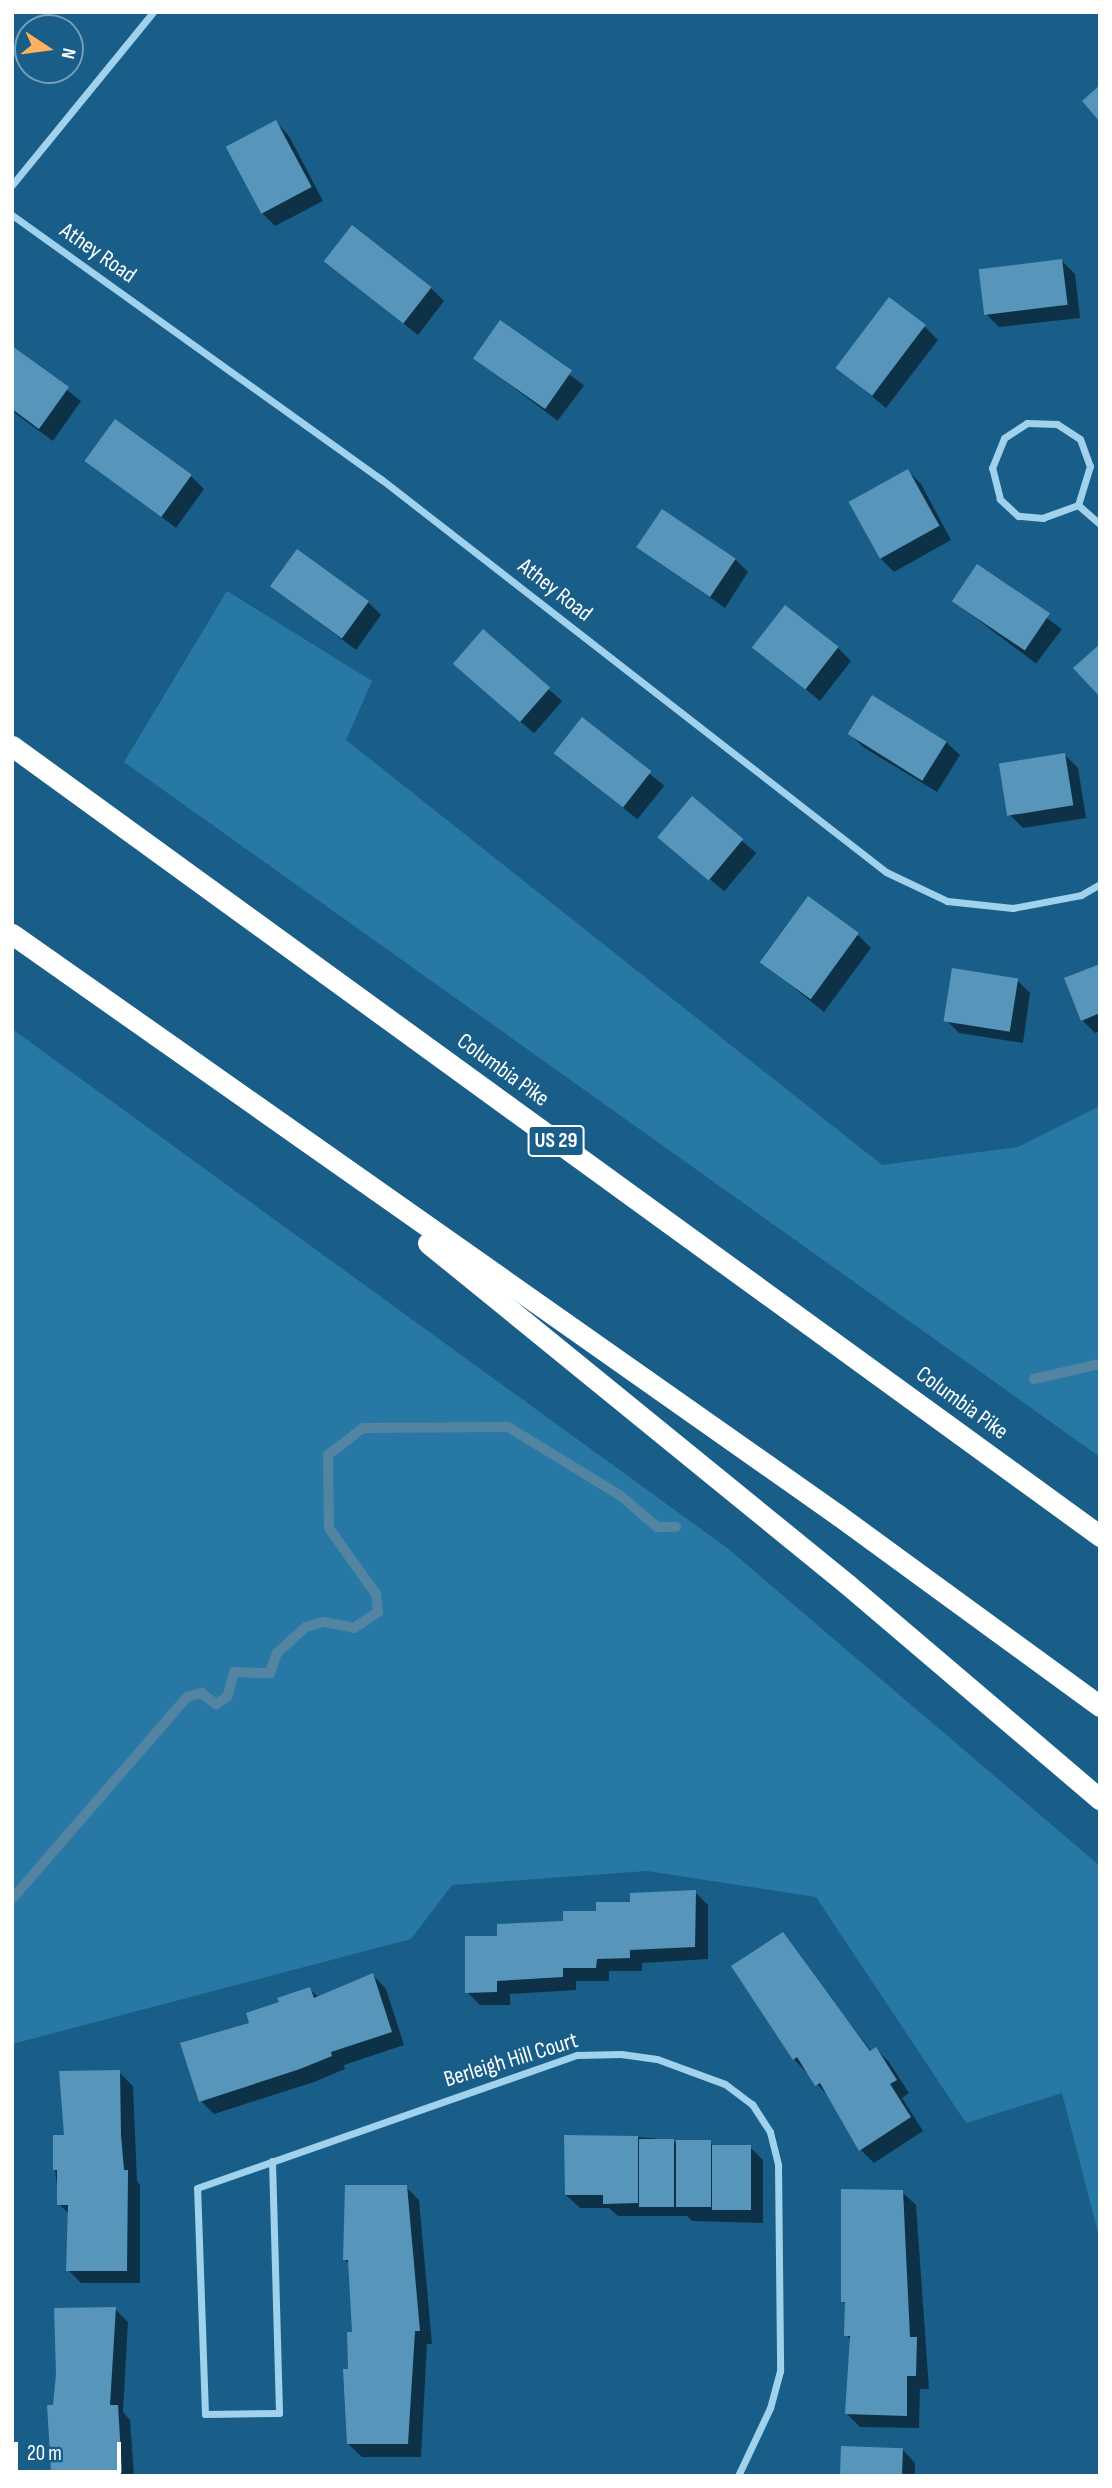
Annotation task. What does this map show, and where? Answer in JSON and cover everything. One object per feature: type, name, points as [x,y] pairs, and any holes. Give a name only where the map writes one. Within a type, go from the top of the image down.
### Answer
[{"type":"highway","name":"Columbia Pike","points":[[12,746],[1100,1536]]},
{"type":"highway","points":[[12,934],[838,1515],[1100,1706]]},
{"type":"highway","points":[[291,1132],[847,1584],[1100,1799]]},
{"type":"street","points":[[12,185],[153,12]]},
{"type":"street","name":"Athey Road","points":[[12,215],[381,478],[886,872],[947,901],[1013,908],[1082,895],[1100,884]]},
{"type":"street","points":[[1027,423],[1057,424],[1080,439],[1090,466],[1079,505],[1043,518],[1018,516],[1000,499],[992,468],[1004,438],[1027,423]]},
{"type":"street","points":[[1079,505],[1100,524]]},
{"type":"street","name":"Berleigh Hill Court","points":[[272,2161],[279,2413],[205,2414],[197,2188],[272,2161],[577,2055],[621,2054],[657,2059],[725,2084],[758,2114],[770,2132],[778,2165],[780,2371],[769,2408],[738,2476]]},
{"type":"shaded area","points":[[227,591],[372,681],[346,740],[882,1165],[1018,1147],[1100,1106],[1100,1457],[124,762]]},
{"type":"shaded area","points":[[12,1029],[727,1548],[1100,1866],[1100,2240],[1062,2093],[966,2123],[816,1897],[647,1871],[452,1885],[411,1939],[12,2044]]},
{"type":"building","points":[[1100,85],[1100,122],[1082,101]]},
{"type":"building","points":[[276,120],[312,187],[261,214],[226,147]]},
{"type":"building","points":[[352,225],[432,287],[403,323],[324,261]]},
{"type":"building","points":[[1062,259],[1068,305],[984,315],[979,269]]},
{"type":"building","points":[[889,297],[926,325],[872,396],[835,368]]},
{"type":"building","points":[[500,320],[572,370],[545,409],[473,359]]},
{"type":"building","points":[[12,346],[69,387],[39,429],[12,409]]},
{"type":"building","points":[[115,419],[192,475],[161,517],[84,461]]},
{"type":"building","points":[[908,469],[940,526],[880,559],[849,502]]},
{"type":"building","points":[[662,509],[736,559],[710,597],[636,547]]},
{"type":"building","points":[[297,549],[369,601],[342,639],[270,586]]},
{"type":"building","points":[[977,564],[1050,613],[1025,651],[952,601]]},
{"type":"building","points":[[785,605],[839,647],[805,689],[752,648]]},
{"type":"building","points":[[483,629],[550,687],[520,722],[453,664]]},
{"type":"building","points":[[1100,644],[1100,697],[1073,668]]},
{"type":"building","points":[[872,695],[947,742],[922,781],[848,734]]},
{"type":"building","points":[[582,717],[651,771],[623,807],[554,753]]},
{"type":"building","points":[[1065,753],[1073,805],[1007,816],[999,763]]},
{"type":"building","points":[[692,796],[743,839],[709,880],[657,837]]},
{"type":"building","points":[[808,896],[859,933],[811,999],[760,962]]},
{"type":"building","points":[[1100,964],[1100,1013],[1081,1021],[1064,978]]},
{"type":"building","points":[[952,968],[1018,978],[1010,1032],[944,1021]]},
{"type":"building","points":[[696,1890],[695,1947],[630,1950],[630,1958],[597,1959],[596,1968],[563,1968],[563,1977],[497,1981],[497,1992],[465,1993],[465,1936],[497,1936],[497,1924],[563,1921],[563,1911],[596,1911],[596,1902],[630,1902],[630,1893]]},
{"type":"building","points":[[783,1932],[870,2051],[876,2047],[897,2080],[890,2084],[911,2117],[859,2151],[820,2083],[815,2086],[797,2057],[793,2060],[731,1966]]},
{"type":"building","points":[[373,1973],[392,2032],[331,2052],[332,2056],[300,2069],[199,2102],[180,2043],[249,2023],[246,2013],[279,2002],[277,1998],[310,1987],[314,1998]]},
{"type":"building","points":[[120,2070],[121,2135],[124,2170],[128,2170],[127,2271],[66,2271],[68,2205],[57,2205],[57,2170],[53,2170],[53,2135],[64,2135],[59,2071]]},
{"type":"building","points":[[564,2135],[638,2136],[638,2203],[603,2204],[603,2195],[565,2195]]},
{"type":"building","points":[[639,2139],[674,2139],[674,2207],[639,2207]]},
{"type":"building","points":[[676,2140],[711,2140],[711,2207],[676,2207]]},
{"type":"building","points":[[712,2145],[751,2145],[751,2210],[712,2210]]},
{"type":"building","points":[[345,2185],[407,2185],[420,2331],[415,2331],[408,2444],[347,2444],[343,2369],[348,2369],[347,2332],[352,2332],[348,2260],[343,2260]]},
{"type":"building","points":[[841,2189],[903,2190],[910,2337],[917,2337],[916,2376],[907,2376],[907,2416],[845,2414],[850,2336],[844,2336],[845,2302],[841,2302]]},
{"type":"building","points":[[116,2307],[110,2405],[118,2405],[122,2472],[118,2476],[51,2472],[47,2405],[53,2405],[56,2374],[54,2308]]},
{"type":"building","points":[[841,2446],[903,2448],[902,2476],[840,2476]]},
{"type":"waterway","points":[[1034,1379],[1100,1364]]},
{"type":"waterway","points":[[12,1899],[187,1697],[201,1693],[216,1704],[227,1697],[234,1672],[270,1673],[277,1653],[306,1627],[324,1622],[354,1628],[378,1612],[376,1594],[329,1528],[328,1455],[363,1428],[508,1427],[621,1496],[657,1527],[676,1527]]}]
